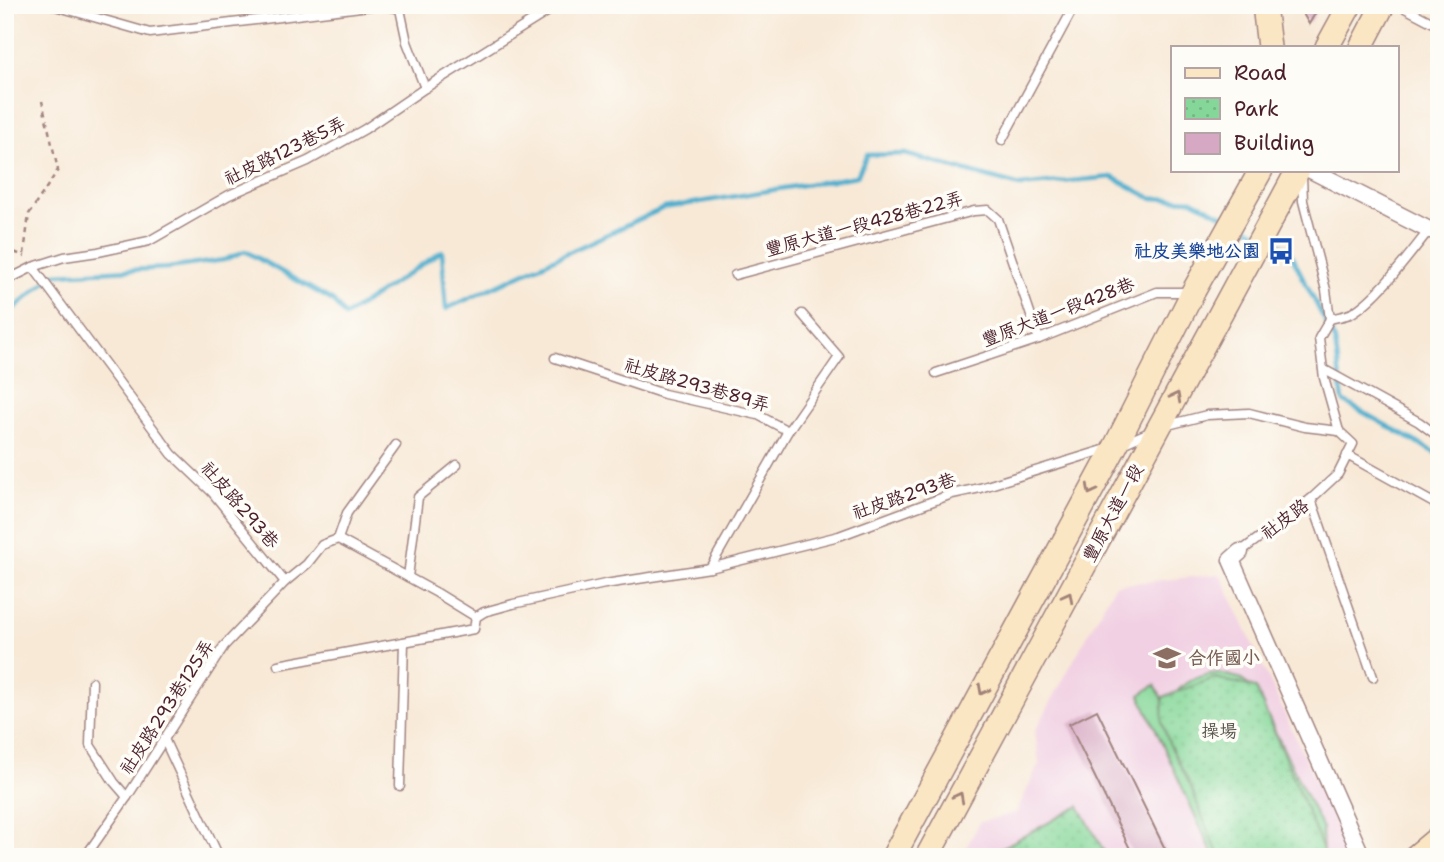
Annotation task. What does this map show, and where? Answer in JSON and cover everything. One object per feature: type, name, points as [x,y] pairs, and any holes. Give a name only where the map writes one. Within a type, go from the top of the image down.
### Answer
[{"type":"street","points":[[1264,5],[1269,46]]},
{"type":"street","points":[[1328,46],[1350,5]]},
{"type":"street","points":[[1362,46],[1382,5]]},
{"type":"street","name":"豐原大道一段","points":[[893,857],[1115,447],[1193,292],[1260,172]]},
{"type":"street","name":"豐原大道一段","points":[[927,857],[1299,172]]},
{"type":"street","points":[[1315,172],[1434,230]]},
{"type":"street","name":"社皮路","points":[[1240,552],[1231,560],[1363,857]]},
{"type":"street","points":[[1415,857],[1439,837]]},
{"type":"lane","points":[[55,6],[150,33],[380,5],[400,9],[407,42],[425,88]]},
{"type":"lane","name":"社皮路123巷5弄","points":[[5,281],[33,267],[64,257],[149,241],[229,195],[308,162],[365,129],[558,5]]},
{"type":"lane","points":[[1002,140],[1075,5]]},
{"type":"lane","points":[[1399,5],[1439,26]]},
{"type":"lane","points":[[1300,172],[1303,201],[1326,290],[1330,319],[1319,338],[1322,369],[1339,431],[1353,444],[1347,455],[1439,506]]},
{"type":"lane","name":"豐原大道一段428巷22弄","points":[[735,275],[974,211],[988,210],[998,219],[1039,339]]},
{"type":"lane","points":[[1330,319],[1351,313],[1368,300],[1434,230]]},
{"type":"lane","name":"社皮路293巷","points":[[33,267],[172,454],[212,492],[285,583]]},
{"type":"lane","name":"豐原大道一段428巷","points":[[936,373],[1039,339],[1157,292],[1193,292]]},
{"type":"lane","points":[[710,568],[788,431],[839,357],[802,314]]},
{"type":"lane","name":"社皮路293巷89弄","points":[[555,358],[664,394],[758,415],[788,431]]},
{"type":"lane","points":[[1322,369],[1419,422],[1439,437]]},
{"type":"lane","name":"社皮路293巷","points":[[278,665],[474,629],[476,617],[513,604],[605,584],[710,568],[839,536],[953,494],[1115,447],[1159,428],[1207,415],[1249,413],[1305,427],[1339,431]]},
{"type":"lane","points":[[338,539],[347,513],[396,445]]},
{"type":"lane","name":"社皮路","points":[[1240,552],[1311,499],[1338,474],[1347,455]]},
{"type":"lane","points":[[408,577],[418,497],[457,465]]},
{"type":"lane","points":[[1311,499],[1373,677]]},
{"type":"lane","points":[[285,583],[307,564],[322,545],[338,539],[476,617]]},
{"type":"lane","name":"社皮路293巷125弄","points":[[85,857],[224,646],[285,583]]},
{"type":"lane","points":[[400,786],[404,642]]},
{"type":"lane","points":[[92,682],[90,746],[127,797]]},
{"type":"lane","points":[[164,739],[219,857]]},
{"type":"path","points":[[24,254],[29,214],[58,170],[41,101]]},
{"type":"path","points":[[5,249],[24,254],[33,267]]},
{"type":"shaded area","name":"合作國小","points":[[1220,574],[1351,857],[961,857],[980,822],[1016,813],[1039,764],[1035,731],[1115,585]]},
{"type":"green space","name":"操場","points":[[1218,673],[1239,678],[1255,690],[1322,828],[1323,850],[1214,857],[1140,695],[1155,685],[1166,706],[1188,682]]},
{"type":"green space","name":"操場","points":[[1215,678],[1256,688],[1326,857],[1221,857],[1162,722],[1163,697]]},
{"type":"green space","points":[[1079,806],[1107,857],[985,857]]},
{"type":"building","points":[[1298,5],[1320,5],[1309,24]]},
{"type":"building","points":[[1097,710],[1169,857],[1134,857],[1069,724]]},
{"type":"waterway","points":[[5,316],[55,274],[168,268],[224,260],[245,251],[333,301],[345,316],[442,251],[446,309],[664,208],[857,176],[867,155],[905,154],[1020,186],[1112,177],[1151,198],[1192,200],[1226,217]]},
{"type":"waterway","points":[[1240,224],[1257,232]]},
{"type":"waterway","points":[[1268,238],[1288,248],[1335,341],[1343,401],[1439,455]]},
{"type":"place","name":"社皮美樂地公園","points":[[1281,251]]},
{"type":"place","name":"合作國小","points":[[1167,658]]}]
